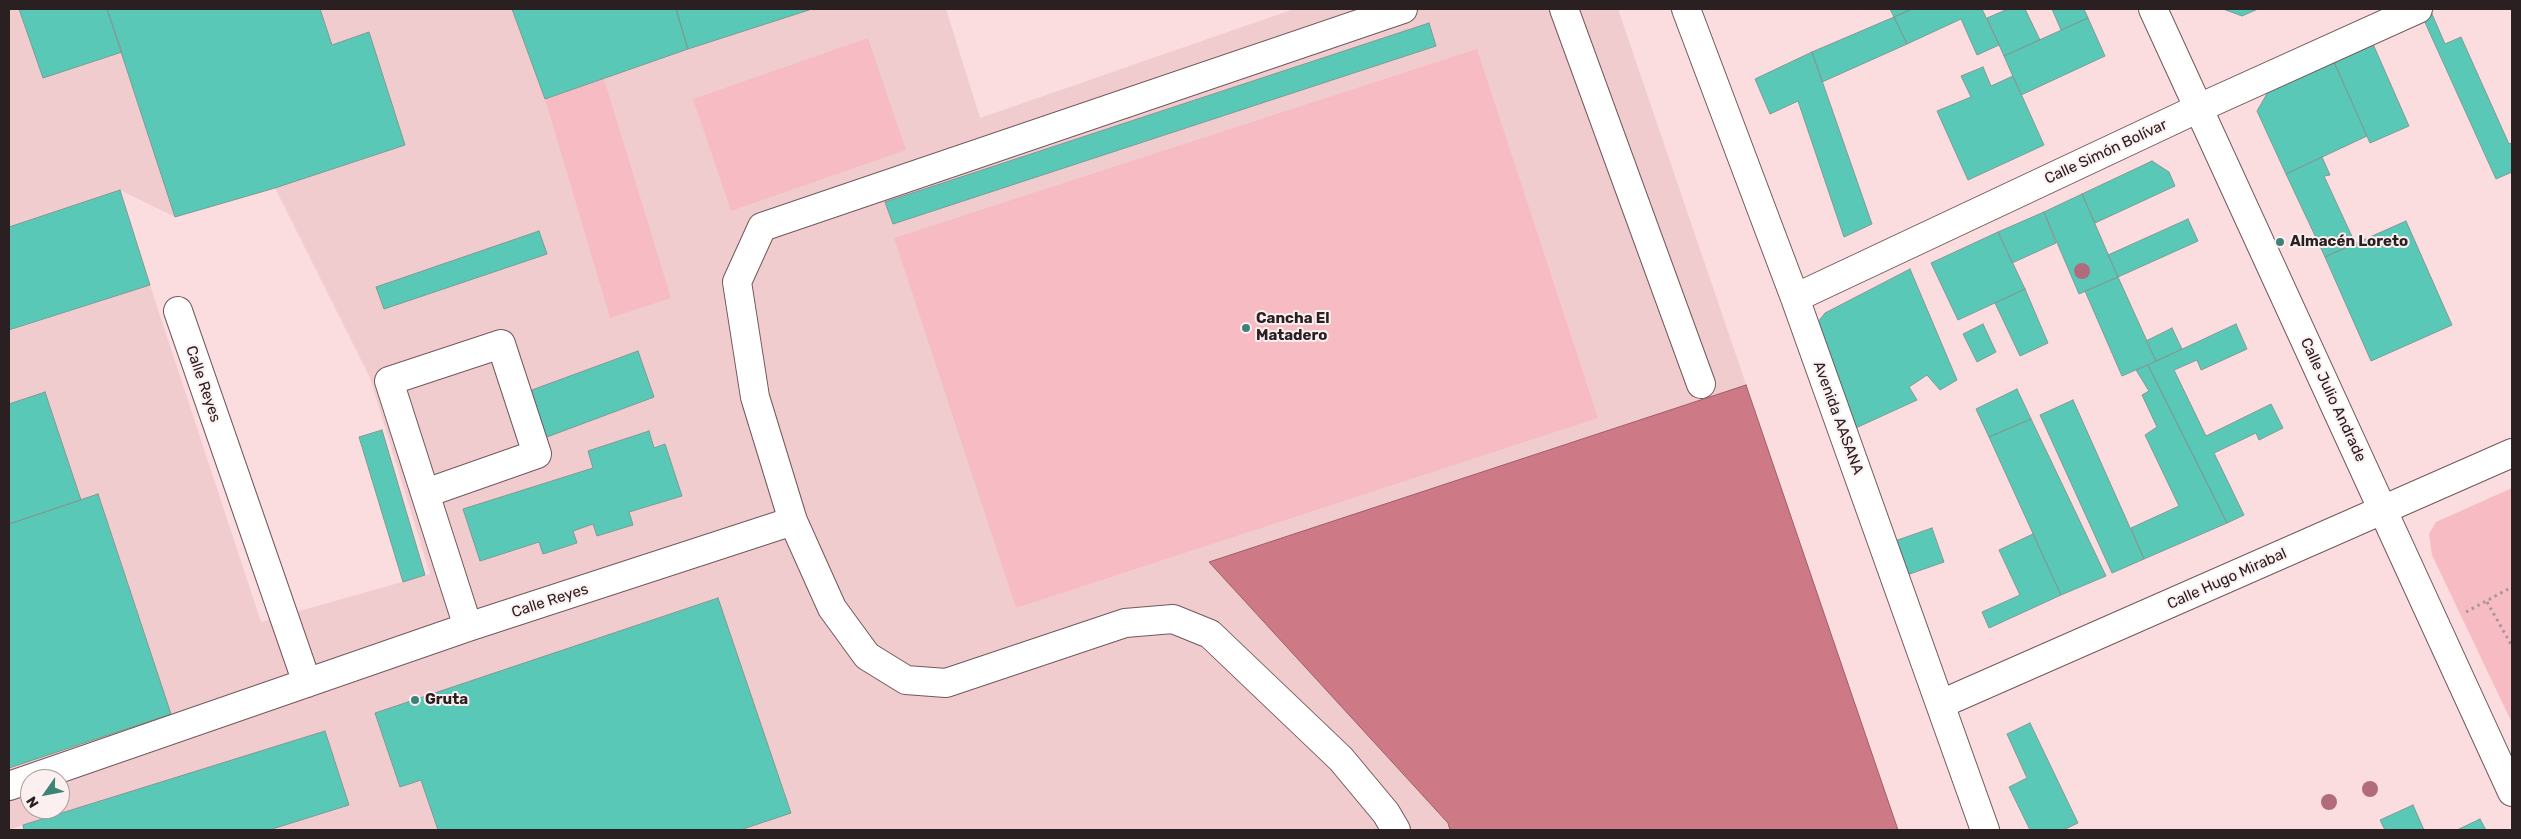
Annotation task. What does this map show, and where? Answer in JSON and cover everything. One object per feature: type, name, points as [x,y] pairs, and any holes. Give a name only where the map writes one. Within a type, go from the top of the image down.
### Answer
[{"type":"street","points":[[1396,830],[1386,813],[1340,759],[1210,634],[1173,619],[1125,623],[946,683],[906,680],[867,656],[832,608],[793,520],[755,397],[737,282],[762,227],[1403,9]]},
{"type":"street","points":[[1564,9],[1701,384]]},
{"type":"street","name":"Avenida AASANA","points":[[1686,9],[1795,298],[1985,830]]},
{"type":"street","name":"Calle Julio Andrade","points":[[2153,9],[2512,792]]},
{"type":"street","name":"Calle Simón Bolívar","points":[[1795,298],[2199,108],[2418,9]]},
{"type":"street","name":"Calle Reyes","points":[[178,311],[307,683]]},
{"type":"street","points":[[426,493],[537,454],[501,344],[389,381],[468,627]]},
{"type":"street","name":"Calle Hugo Mirabal","points":[[1941,704],[2512,453]]},
{"type":"street","name":"Calle Reyes","points":[[9,786],[468,627],[793,520]]},
{"type":"path","points":[[2466,612],[2512,587]]},
{"type":"path","points":[[2487,602],[2512,646]]},
{"type":"shaded area","points":[[9,9],[946,9],[980,118],[1294,9],[1618,9],[1898,830],[24,830],[23,825],[9,830],[9,331],[150,285],[261,622],[430,574],[370,378],[275,188],[175,217],[120,190],[9,227]]},
{"type":"shaded area","points":[[868,38],[906,150],[731,211],[693,99]]},
{"type":"shaded area","name":"Cancha El Matadero","points":[[1477,49],[1598,418],[1016,608],[894,238]]},
{"type":"shaded area","points":[[604,79],[671,298],[610,318],[545,99]]},
{"type":"shaded area","points":[[1746,385],[1898,830],[1450,830],[1448,823],[1209,562]]},
{"type":"shaded area","points":[[2512,488],[2512,723],[2432,555],[2429,534],[2436,522]]},
{"type":"building","points":[[19,9],[107,9],[122,52],[43,78]]},
{"type":"building","points":[[107,9],[320,9],[332,45],[369,32],[405,145],[275,188],[175,217]]},
{"type":"building","points":[[512,9],[676,9],[688,49],[545,99]]},
{"type":"building","points":[[676,9],[812,9],[688,49]]},
{"type":"building","points":[[1890,9],[1912,9],[1894,17]]},
{"type":"building","points":[[1912,9],[1982,9],[1999,45],[1977,55],[1961,19],[1907,44],[1894,17]]},
{"type":"building","points":[[2008,9],[2025,9],[2040,40],[2004,56],[1987,18]]},
{"type":"building","points":[[2052,9],[2084,9],[2088,18],[2061,30]]},
{"type":"building","points":[[2223,9],[2258,9],[2242,16]]},
{"type":"building","points":[[2432,14],[2445,44],[2461,37],[2509,144],[2512,143],[2512,172],[2496,179],[2423,18]]},
{"type":"building","points":[[1894,17],[1907,44],[1822,82],[1812,52]]},
{"type":"building","points":[[2088,18],[2105,56],[2021,95],[2004,56]]},
{"type":"building","points":[[1429,23],[1436,46],[893,224],[885,202]]},
{"type":"building","points":[[2373,44],[2409,126],[2370,143],[2334,62]]},
{"type":"building","points":[[1812,52],[1872,224],[1844,237],[1798,101],[1770,114],[1755,79]]},
{"type":"building","points":[[2334,62],[2367,136],[2286,174],[2257,111],[2268,92]]},
{"type":"building","points":[[1983,67],[1991,86],[2013,76],[2044,145],[1968,180],[1937,111],[1971,97],[1961,76]]},
{"type":"building","points":[[2322,157],[2330,175],[2324,176],[2355,243],[2325,257],[2286,174]]},
{"type":"building","points":[[2152,161],[2169,172],[2175,186],[2095,223],[2082,194]]},
{"type":"building","points":[[120,190],[150,285],[9,330],[9,227]]},
{"type":"building","points":[[2082,194],[2118,277],[2079,294],[2044,212]]},
{"type":"building","points":[[2044,212],[2056,243],[2012,263],[1998,232]]},
{"type":"building","points":[[2188,219],[2198,241],[2118,277],[2108,255]]},
{"type":"building","points":[[2406,221],[2452,325],[2371,361],[2325,257]]},
{"type":"building","points":[[539,231],[547,254],[384,309],[376,287]]},
{"type":"building","points":[[1998,232],[2025,289],[1958,320],[1931,263]]},
{"type":"building","points":[[1910,269],[1957,380],[1940,390],[1927,375],[1909,387],[1917,400],[1847,432],[1814,327],[1825,313]]},
{"type":"building","points":[[2118,277],[2156,361],[2122,376],[2085,291]]},
{"type":"building","points":[[2025,289],[2048,343],[2020,356],[1995,303]]},
{"type":"building","points":[[1983,324],[1996,352],[1977,362],[1963,334]]},
{"type":"building","points":[[2236,324],[2247,349],[2201,370],[2197,360],[2174,370],[2206,436],[2271,404],[2283,428],[2259,440],[2256,433],[2214,453],[2244,515],[2227,523],[2148,365]]},
{"type":"building","points":[[2172,328],[2182,349],[2156,361],[2146,341]]},
{"type":"building","points":[[638,351],[654,397],[539,440],[521,394]]},
{"type":"building","points":[[2148,365],[2227,523],[2144,559],[2131,528],[2179,506],[2145,435],[2157,427],[2142,395],[2149,391],[2136,370]]},
{"type":"building","points":[[2017,389],[2031,419],[1989,437],[1976,409]]},
{"type":"building","points":[[45,392],[81,500],[9,524],[9,404]]},
{"type":"building","points":[[2073,400],[2144,559],[2112,573],[2040,415]]},
{"type":"building","points":[[2031,419],[2106,576],[2061,595],[1989,437]]},
{"type":"building","points":[[382,430],[425,575],[403,582],[359,437]]},
{"type":"building","points":[[649,431],[654,448],[665,444],[682,496],[629,512],[633,525],[597,536],[593,524],[573,531],[577,543],[543,554],[539,542],[480,561],[463,509],[593,468],[588,451]]},
{"type":"building","points":[[98,494],[171,714],[9,768],[9,524]]},
{"type":"building","points":[[1932,528],[1944,562],[1904,576],[1892,542]]},
{"type":"building","points":[[2033,534],[2061,595],[1989,628],[1982,612],[2020,595],[1999,550]]},
{"type":"building","points":[[718,598],[791,813],[740,830],[438,830],[421,780],[400,787],[375,713]]},
{"type":"building","points":[[2030,723],[2078,823],[2063,830],[2030,830],[2009,787],[2027,778],[2007,734]]},
{"type":"building","points":[[325,731],[349,805],[269,830],[24,830],[23,825],[42,819],[70,819],[70,810]]},
{"type":"building","points":[[2413,805],[2424,830],[2385,830],[2380,820]]},
{"type":"building","points":[[2480,819],[2486,830],[2457,830]]},
{"type":"place","name":"Almacén Loreto","points":[[2280,242]]},
{"type":"place","name":"Cancha El Matadero","points":[[1246,328]]},
{"type":"place","name":"Gruta","points":[[415,700]]}]
